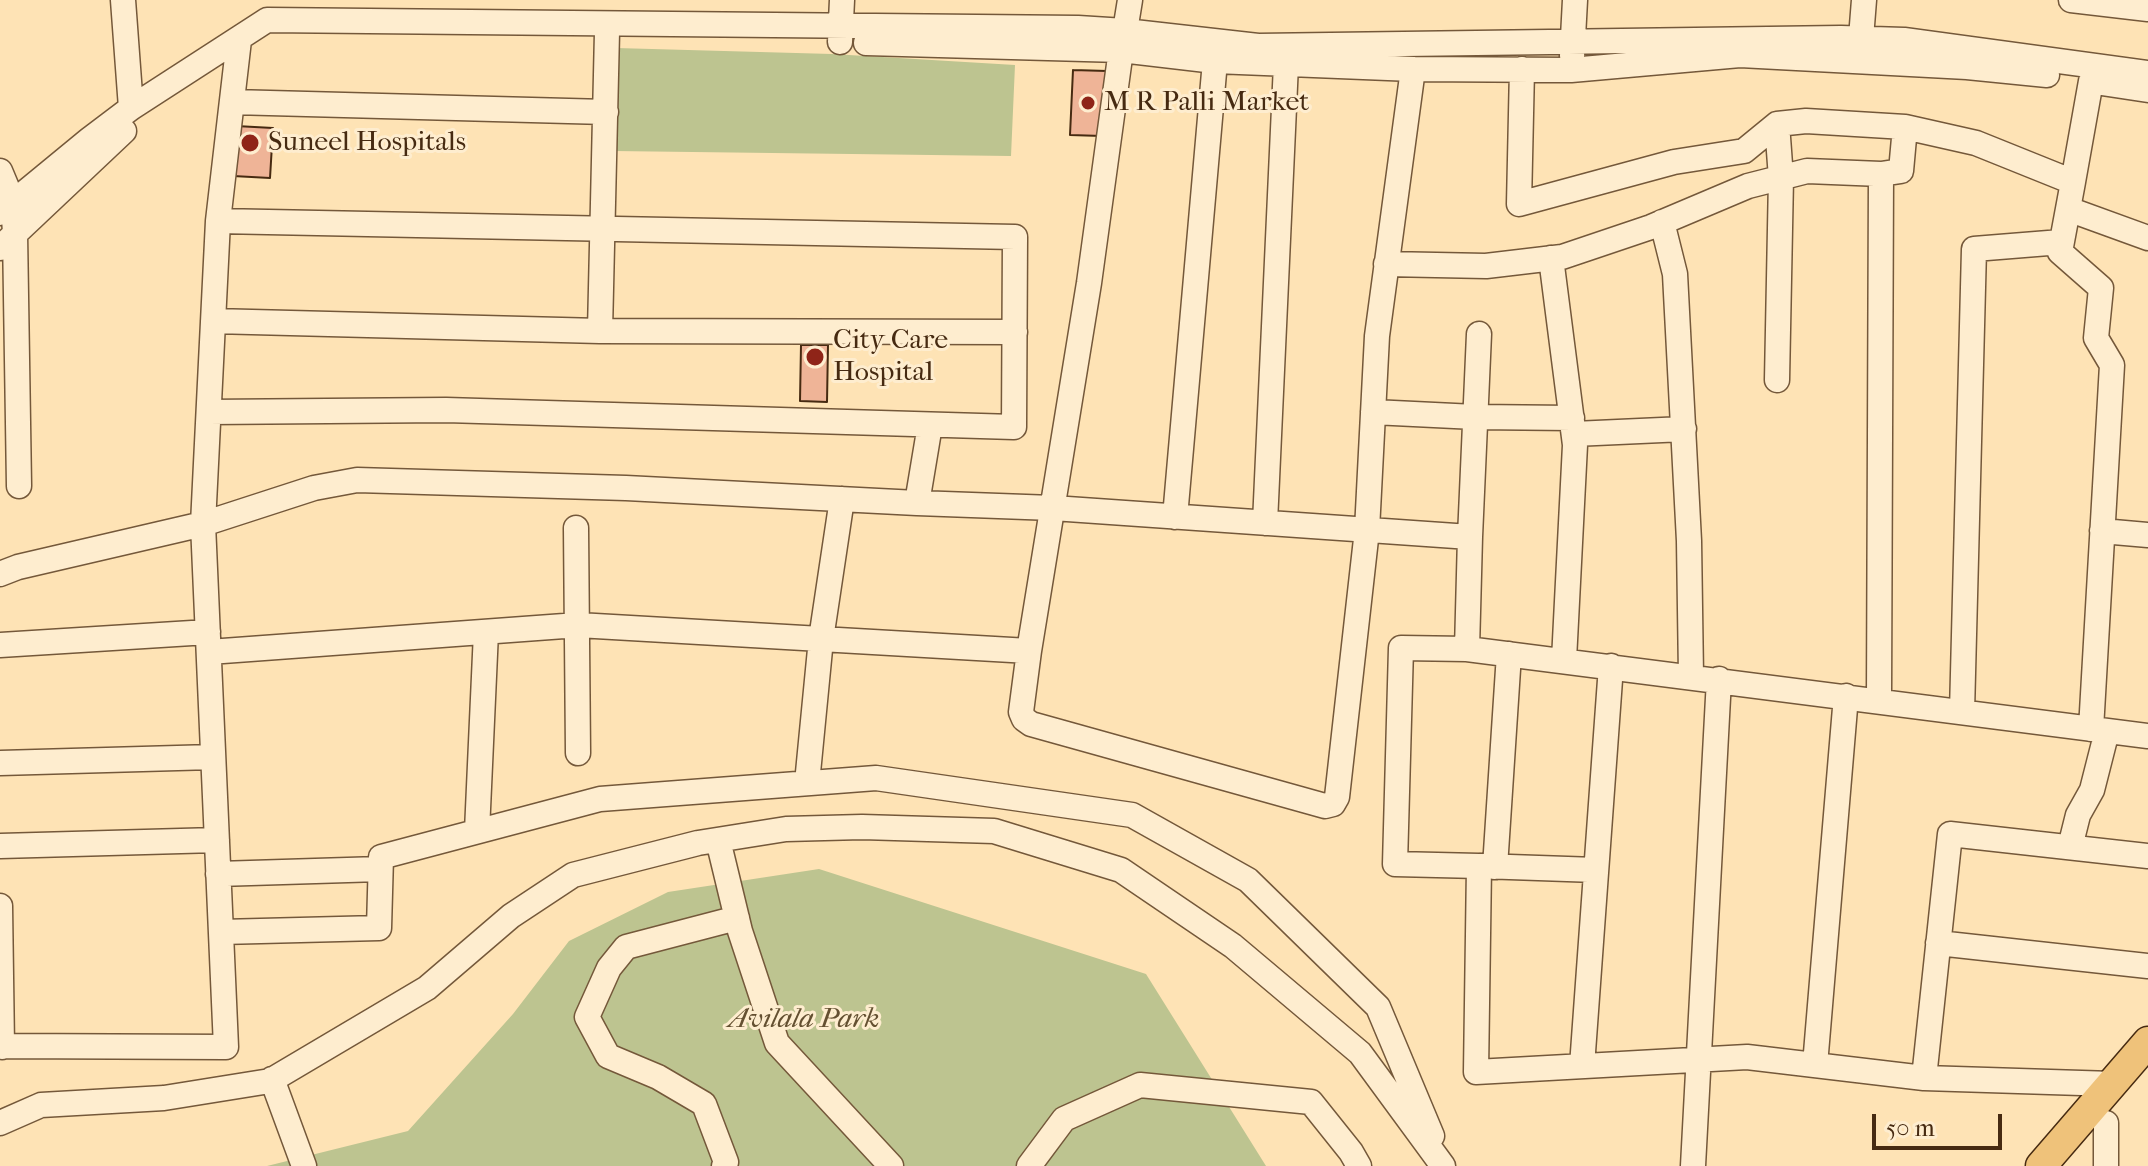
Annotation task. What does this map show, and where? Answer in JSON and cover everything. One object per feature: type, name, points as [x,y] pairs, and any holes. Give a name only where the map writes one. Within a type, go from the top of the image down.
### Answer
[{"type":"main road","points":[[2041,1166],[2148,1042]]},
{"type":"main road","points":[[2068,1166],[2148,1075]]},
{"type":"street","points":[[123,0],[131,108]]},
{"type":"street","points":[[840,34],[842,0]]},
{"type":"street","points":[[1130,0],[1021,712],[1031,724],[1325,806],[1333,804],[1337,797],[1367,530],[1377,336],[1413,69]]},
{"type":"street","points":[[1571,70],[1575,0]]},
{"type":"street","points":[[1861,38],[1864,0]]},
{"type":"street","points":[[2071,0],[2148,9]]},
{"type":"street","points":[[271,18],[607,32],[840,34]]},
{"type":"street","points":[[8,241],[124,131],[238,47],[271,18],[1258,46],[1861,38],[1904,40],[2148,73]]},
{"type":"street","points":[[600,331],[607,32]]},
{"type":"street","points":[[1123,40],[1215,61],[1413,69],[1571,70],[1740,55],[1967,67],[2148,90]]},
{"type":"street","points":[[7,207],[131,108],[238,47]]},
{"type":"street","points":[[0,906],[1,1042],[226,1047],[203,524],[218,221],[238,47]]},
{"type":"street","points":[[1175,517],[1215,61]]},
{"type":"street","points":[[1265,523],[1286,64]]},
{"type":"street","points":[[1522,69],[1519,204],[1674,162],[1744,151],[1777,124],[1806,121],[1905,127],[1976,143],[2073,182]]},
{"type":"street","points":[[2070,847],[2078,815],[2092,790],[2099,730],[2102,531],[2112,365],[2096,338],[2101,288],[2060,252],[2091,81]]},
{"type":"street","points":[[232,102],[606,112]]},
{"type":"street","points":[[1777,124],[1781,178],[1777,380]]},
{"type":"street","points":[[1386,264],[1486,266],[1562,257],[1662,222],[1748,186],[1807,171],[1881,174],[1901,171],[1905,127]]},
{"type":"street","points":[[0,171],[7,207],[19,486]]},
{"type":"street","points":[[1879,700],[1881,174]]},
{"type":"street","points":[[2068,209],[2148,238]]},
{"type":"street","points":[[209,412],[446,410],[1014,427],[1015,237],[218,221]]},
{"type":"street","points":[[1662,222],[1675,274],[1689,541],[1691,676]]},
{"type":"street","points":[[1962,712],[1974,249],[2061,242]]},
{"type":"street","points":[[1551,258],[1573,426],[1564,660]]},
{"type":"street","points":[[213,321],[600,331],[1015,332]]},
{"type":"street","points":[[1467,649],[1479,334]]},
{"type":"street","points":[[1373,412],[1573,426],[1684,429]]},
{"type":"street","points":[[917,503],[930,425]]},
{"type":"street","points":[[0,574],[18,567],[203,524],[314,488],[357,480],[626,488],[1053,508],[1470,537]]},
{"type":"street","points":[[807,783],[821,639],[842,499]]},
{"type":"street","points":[[576,528],[578,753]]},
{"type":"street","points":[[2102,531],[2148,535]]},
{"type":"street","points":[[0,645],[208,642],[486,632],[578,625],[1029,651]]},
{"type":"street","points":[[477,831],[486,632]]},
{"type":"street","points":[[1596,870],[1395,864],[1401,648],[1467,649],[1564,660],[2148,736]]},
{"type":"street","points":[[1509,654],[1487,867],[1476,1072],[1747,1057],[1924,1078],[2113,1084]]},
{"type":"street","points":[[1582,1066],[1611,666]]},
{"type":"street","points":[[1693,1166],[1719,679]]},
{"type":"street","points":[[1815,1065],[1846,696]]},
{"type":"street","points":[[0,763],[213,757]]},
{"type":"street","points":[[221,932],[379,928],[381,857],[600,799],[876,778],[1132,815],[1248,880],[1378,1007],[1444,1166]]},
{"type":"street","points":[[0,1123],[41,1105],[164,1098],[272,1079],[427,988],[511,916],[573,875],[718,840],[786,829],[862,827],[994,831],[1121,870],[1233,946],[1360,1053],[1444,1166]]},
{"type":"street","points":[[1924,1078],[1950,834],[2148,856]]},
{"type":"street","points":[[0,846],[217,840]]},
{"type":"street","points":[[718,840],[737,918],[777,1043],[891,1166]]},
{"type":"street","points":[[218,874],[380,869]]},
{"type":"street","points":[[724,1166],[726,1162],[704,1104],[658,1077],[608,1056],[587,1017],[609,968],[626,947],[737,918]]},
{"type":"street","points":[[1938,943],[2148,966]]},
{"type":"street","points":[[272,1079],[304,1166]]},
{"type":"street","points":[[1029,1166],[1064,1119],[1140,1085],[1311,1102],[1359,1166]]},
{"type":"street","points":[[2106,1123],[2106,1166]]},
{"type":"green space","points":[[616,48],[832,54],[1015,65],[1011,156],[613,151]]},
{"type":"green space","name":"Avilala Park","points":[[819,869],[1146,974],[1266,1166],[267,1166],[408,1131],[513,1014],[569,941],[668,892]]},
{"type":"building","name":"M R Palli Market","points":[[1073,70],[1107,71],[1102,136],[1070,135]]},
{"type":"building","points":[[236,126],[273,128],[270,178],[233,176]]},
{"type":"building","points":[[801,345],[828,345],[827,402],[800,401]]},
{"type":"place","name":"M R Palli Market","points":[[1088,103]]},
{"type":"place","name":"Suneel Hospitals","points":[[250,143]]},
{"type":"place","name":"City Care Hospital","points":[[815,357]]}]
